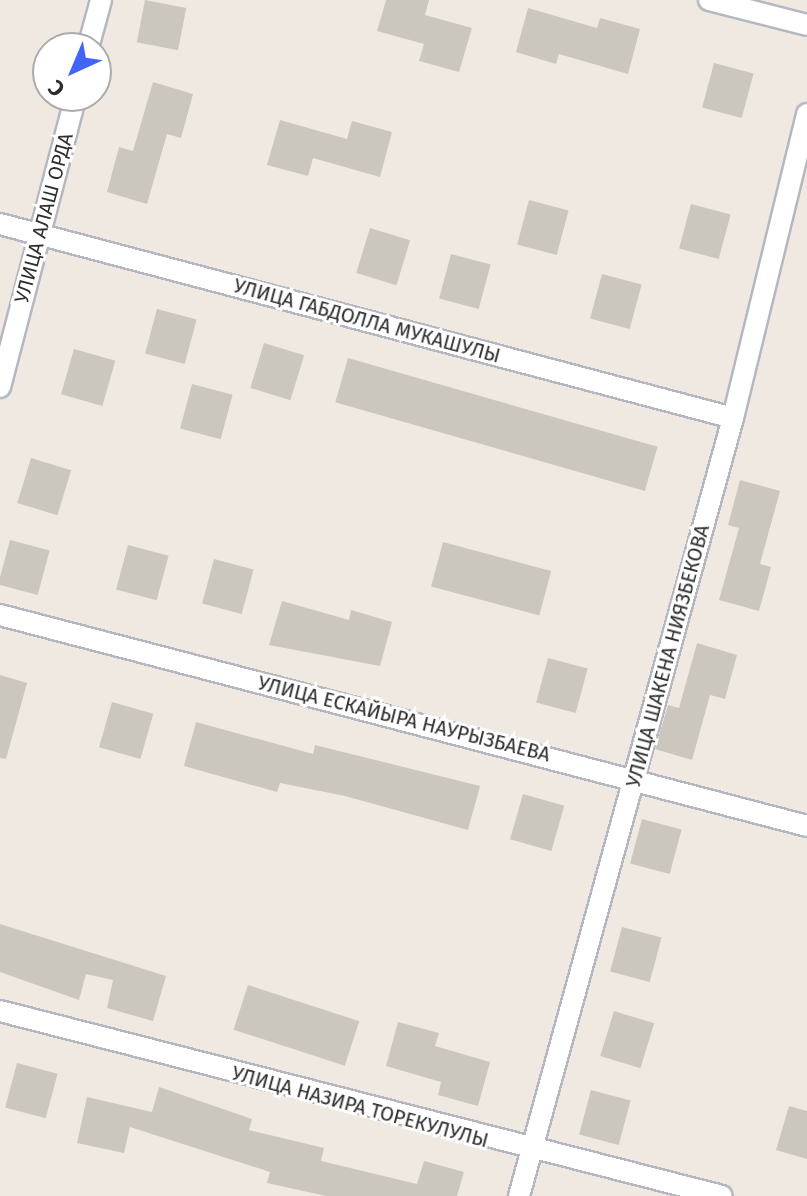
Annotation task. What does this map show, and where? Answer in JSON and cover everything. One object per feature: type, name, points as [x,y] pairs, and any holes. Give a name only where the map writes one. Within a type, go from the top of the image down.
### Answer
[{"type":"street","points":[[92,32],[101,0]]},
{"type":"street","points":[[709,0],[807,25]]},
{"type":"street","name":"УЛИЦА АЛАШ ОРДА","points":[[0,387],[72,112]]},
{"type":"street","name":"УЛИЦА ШАКЕНА НИЯЗБЕКОВА","points":[[519,1196],[733,418],[807,114]]},
{"type":"street","name":"УЛИЦА ГАБДОЛЛА МУКАШУЛЫ","points":[[0,224],[733,418]]},
{"type":"street","name":"УЛИЦА ЕСКАЙЫРА НАУРЫЗБАЕВА","points":[[0,615],[634,778],[807,826]]},
{"type":"street","name":"УЛИЦА НАЗИРА ТОРЕКУЛУЛЫ","points":[[0,1011],[531,1152],[722,1196]]},
{"type":"building","points":[[145,0],[186,8],[178,50],[137,42]]},
{"type":"building","points":[[386,0],[429,0],[425,15],[472,28],[459,72],[419,61],[424,44],[377,31]]},
{"type":"building","points":[[528,8],[597,28],[600,18],[640,29],[628,74],[559,54],[556,64],[516,52]]},
{"type":"building","points":[[714,63],[754,74],[742,118],[702,107]]},
{"type":"building","points":[[153,82],[193,94],[181,138],[167,134],[147,204],[107,192],[119,147],[133,151]]},
{"type":"building","points":[[280,120],[347,139],[352,121],[392,132],[380,177],[313,158],[308,176],[267,165]]},
{"type":"building","points":[[529,200],[569,211],[557,255],[517,244]]},
{"type":"building","points":[[691,204],[731,215],[719,259],[679,248]]},
{"type":"building","points":[[370,228],[410,240],[396,285],[356,273]]},
{"type":"building","points":[[451,254],[491,265],[479,309],[439,298]]},
{"type":"building","points":[[602,274],[642,285],[630,329],[590,318]]},
{"type":"building","points":[[157,309],[197,320],[185,364],[145,353]]},
{"type":"building","points":[[264,343],[304,355],[290,400],[250,388]]},
{"type":"building","points":[[74,349],[115,361],[102,406],[61,394]]},
{"type":"building","points":[[348,358],[658,447],[645,491],[335,402]]},
{"type":"building","points":[[192,384],[233,395],[221,439],[180,428]]},
{"type":"building","points":[[31,458],[71,470],[57,515],[17,503]]},
{"type":"building","points":[[740,480],[780,491],[760,564],[771,567],[759,611],[719,600],[739,528],[728,525]]},
{"type":"building","points":[[10,540],[50,551],[38,595],[0,585]]},
{"type":"building","points":[[443,542],[551,571],[539,615],[431,586]]},
{"type":"building","points":[[128,545],[169,556],[157,600],[116,589]]},
{"type":"building","points":[[214,559],[254,570],[242,614],[202,603]]},
{"type":"building","points":[[282,601],[349,620],[351,610],[392,622],[380,666],[269,645]]},
{"type":"building","points":[[697,643],[737,655],[725,699],[710,695],[692,760],[655,749],[668,705],[679,708]]},
{"type":"building","points":[[548,658],[588,669],[576,713],[536,702]]},
{"type":"building","points":[[0,675],[27,683],[6,759],[0,758]]},
{"type":"building","points":[[112,702],[153,714],[140,759],[99,747]]},
{"type":"building","points":[[196,722],[313,754],[315,745],[480,786],[468,830],[345,796],[280,783],[277,792],[184,766]]},
{"type":"building","points":[[523,794],[564,806],[551,851],[510,839]]},
{"type":"building","points":[[642,819],[682,830],[670,874],[630,863]]},
{"type":"building","points":[[0,924],[166,976],[153,1021],[107,1008],[113,980],[86,974],[79,1000],[0,972]]},
{"type":"building","points":[[622,927],[662,938],[650,982],[610,971]]},
{"type":"building","points":[[248,985],[359,1021],[345,1066],[233,1030]]},
{"type":"building","points":[[614,1011],[654,1023],[640,1068],[600,1056]]},
{"type":"building","points":[[398,1022],[439,1033],[435,1046],[490,1062],[478,1106],[438,1095],[441,1082],[386,1066]]},
{"type":"building","points":[[17,1063],[58,1074],[46,1118],[5,1107]]},
{"type":"building","points":[[159,1087],[252,1119],[249,1130],[324,1148],[321,1161],[417,1184],[424,1161],[464,1172],[457,1196],[326,1196],[267,1183],[270,1172],[130,1127],[124,1153],[77,1143],[87,1097],[152,1112]]},
{"type":"building","points":[[591,1090],[631,1101],[619,1145],[579,1134]]},
{"type":"building","points":[[789,1106],[807,1111],[807,1159],[776,1150]]}]
